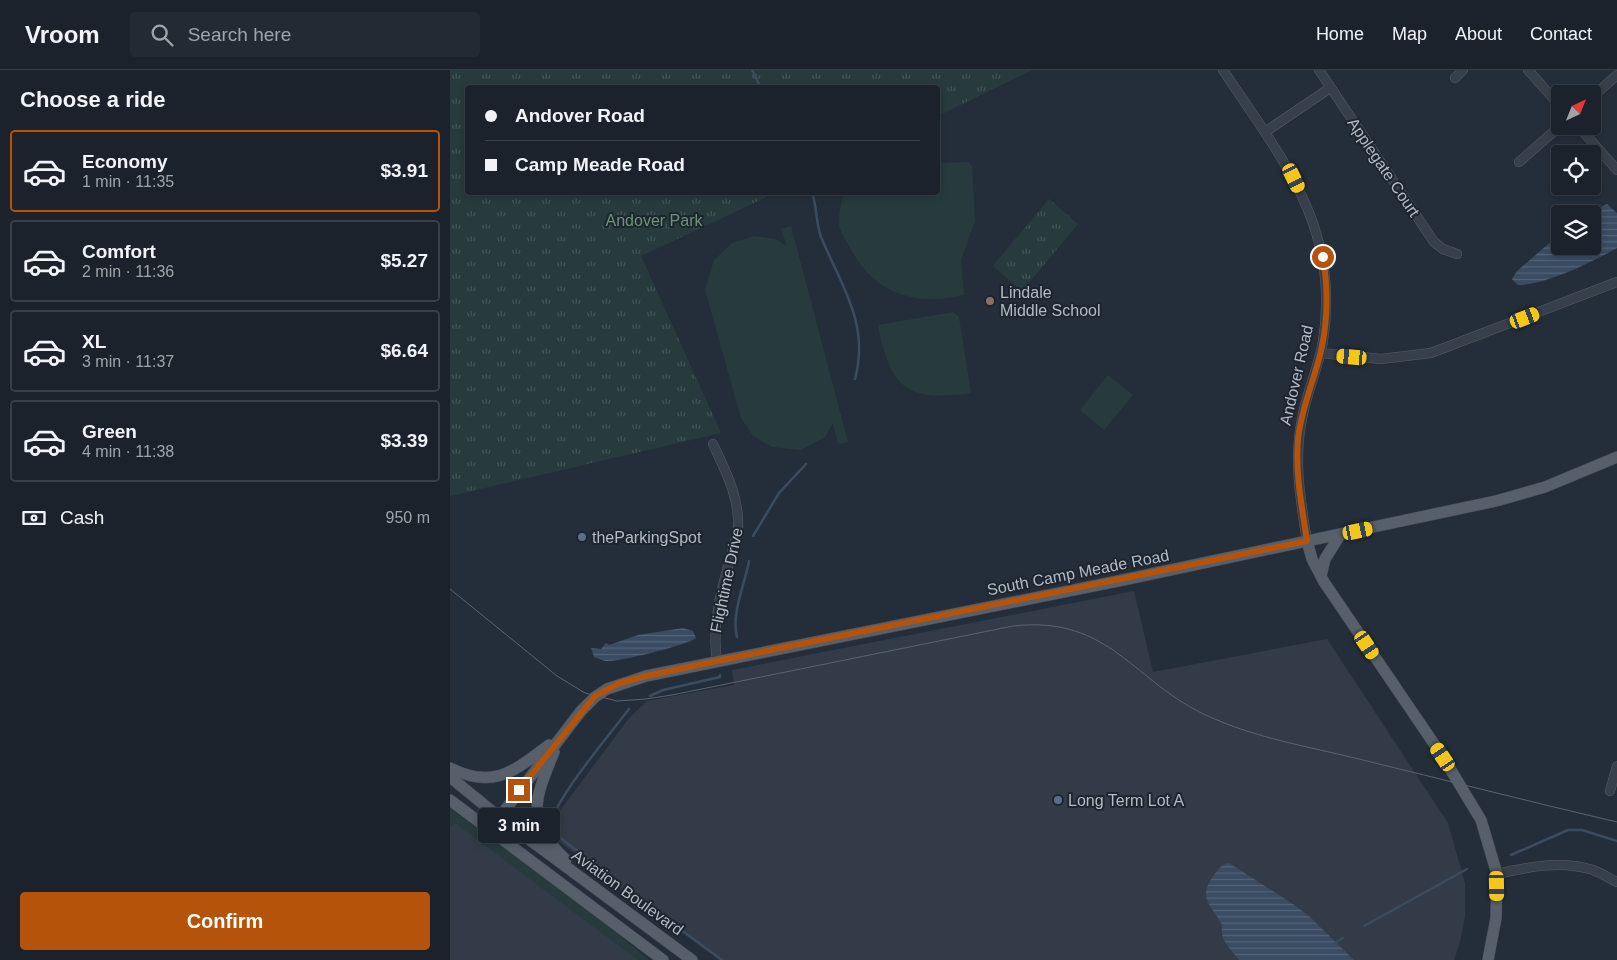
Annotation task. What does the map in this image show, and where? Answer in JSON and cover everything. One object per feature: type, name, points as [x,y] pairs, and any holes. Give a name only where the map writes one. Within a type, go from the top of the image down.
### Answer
[{"type":"main road","name":"South Camp Meade Road","points":[[560,737],[591,700],[607,690],[646,676],[1496,501],[1545,488],[1617,457]]},
{"type":"main road","points":[[1321,576],[1325,559],[1340,534]]},
{"type":"main road","name":"Andover Road","points":[[1307,541],[1321,576],[1465,790],[1486,834],[1497,874],[1496,918],[1488,960]]},
{"type":"main road","points":[[450,768],[474,778],[504,775],[514,771],[560,737]]},
{"type":"main road","points":[[489,831],[560,737]]},
{"type":"main road","points":[[560,737],[538,792],[538,818],[547,840],[598,891]]},
{"type":"main road","name":"Aviation Boulevard","points":[[450,777],[499,817],[692,960]]},
{"type":"main road","name":"Aviation Boulevard","points":[[450,800],[663,960]]},
{"type":"street","name":"Andover Road","points":[[1223,70],[1294,178],[1308,206],[1320,243],[1327,301],[1321,353],[1307,397],[1298,438],[1299,490],[1307,541]]},
{"type":"street","name":"Applegate Court","points":[[1318,70],[1434,242],[1443,249],[1458,254]]},
{"type":"street","points":[[1455,78],[1463,70]]},
{"type":"street","points":[[1528,70],[1551,96]]},
{"type":"street","points":[[1601,89],[1617,75]]},
{"type":"street","points":[[1265,132],[1330,88]]},
{"type":"street","points":[[1519,162],[1551,134]]},
{"type":"street","points":[[1586,135],[1617,170]]},
{"type":"street","points":[[1321,353],[1380,359],[1431,353],[1617,282]]},
{"type":"street","name":"Flightime Drive","points":[[713,444],[733,490],[739,516],[738,530],[716,616],[714,639],[717,661]]},
{"type":"street","points":[[1610,791],[1617,766]]},
{"type":"street","points":[[1497,874],[1540,866],[1563,865],[1593,870],[1617,882]]},
{"type":"shaded area","points":[[1134,591],[1153,672],[1327,639],[1448,823],[1465,883],[1465,916],[1454,960],[719,960],[561,843],[555,835],[556,816],[629,718],[647,701],[734,685],[732,670]]},
{"type":"shaded area","points":[[450,817],[639,960],[450,960]]},
{"type":"green space","name":"Andover Park","points":[[450,70],[1032,70],[940,115],[940,85],[465,85],[465,195],[771,195],[641,256],[721,433],[450,496]]},
{"type":"green space","points":[[968,162],[972,166],[975,221],[961,260],[964,295],[928,299],[897,293],[870,275],[849,246],[839,225],[843,195],[940,195],[940,163]]},
{"type":"green space","points":[[1049,199],[1078,224],[1022,291],[993,266]]},
{"type":"green space","points":[[791,226],[848,442],[838,444],[833,423],[825,437],[801,450],[772,447],[753,436],[741,418],[705,290],[714,260],[732,243],[754,236],[775,239],[787,246],[781,229]]},
{"type":"green space","points":[[953,312],[959,317],[971,393],[931,395],[916,392],[905,386],[888,363],[878,325]]},
{"type":"green space","points":[[1108,375],[1133,395],[1104,430],[1080,410]]},
{"type":"green space","points":[[450,808],[602,920],[649,960],[638,960],[455,823],[450,828]]},
{"type":"water","points":[[1607,204],[1617,213],[1617,248],[1582,266],[1542,281],[1518,285],[1512,279],[1517,271],[1551,242],[1551,255],[1601,255],[1601,207]]},
{"type":"water","points":[[683,628],[693,631],[696,638],[667,649],[637,656],[605,661],[594,657],[591,648],[601,649],[606,643],[609,645],[638,635]]},
{"type":"water","points":[[1229,863],[1310,917],[1354,960],[1239,960],[1225,941],[1222,934],[1222,924],[1209,905],[1206,895],[1209,883],[1216,873],[1222,866]]},
{"type":"waterway","points":[[752,70],[760,85]]},
{"type":"waterway","points":[[813,195],[821,237],[845,289],[856,323],[859,340],[859,359],[855,379]]},
{"type":"waterway","points":[[753,536],[779,493],[806,464]]},
{"type":"waterway","points":[[737,637],[737,608],[749,561]]},
{"type":"waterway","points":[[650,696],[663,690],[720,677],[720,675]]},
{"type":"waterway","points":[[613,879],[558,836],[550,826],[561,800],[629,709]]},
{"type":"waterway","points":[[1511,855],[1568,830],[1582,830],[1617,841]]},
{"type":"waterway","points":[[1364,926],[1467,869]]},
{"type":"waterway","points":[[639,899],[722,960]]},
{"type":"waterway","points":[[1333,944],[1343,938]]},
{"type":"tram line","points":[[450,589],[557,676],[585,693],[617,701],[672,695],[1013,626],[1046,625],[1074,631],[1098,641],[1183,703],[1210,717],[1246,731],[1617,822]]},
{"type":"place","name":"Lindale Middle School","points":[[990,301]]},
{"type":"place","name":"theParkingSpot","points":[[582,537]]},
{"type":"place","name":"Long Term Lot A","points":[[1058,800]]},
{"type":"route","points":[[519,790],[591,700],[620,683],[717,661],[1123,580],[1307,541],[1299,490],[1297,465],[1298,438],[1307,397],[1321,353],[1326,321],[1327,301],[1323,257]]}]
